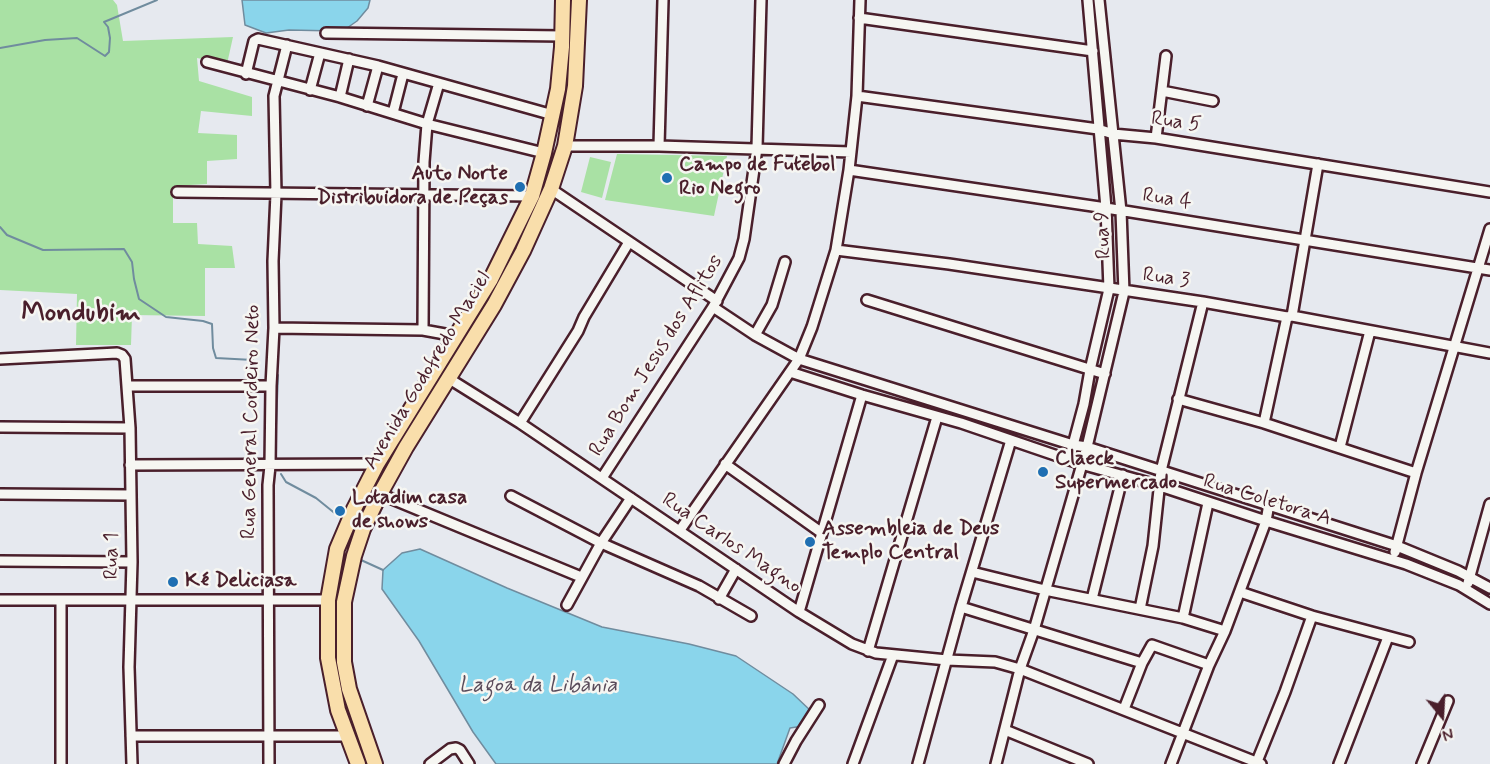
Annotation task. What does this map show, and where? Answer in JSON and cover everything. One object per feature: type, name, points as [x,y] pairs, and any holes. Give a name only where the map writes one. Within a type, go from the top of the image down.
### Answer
[{"type":"main road","name":"Avenida Godofredo Maciel","points":[[357,764],[346,736],[328,658],[328,600],[337,549],[345,527],[377,464],[491,279],[532,196],[553,115],[562,59],[563,0]]},
{"type":"main road","name":"Avenida Godofredo Maciel","points":[[375,764],[349,689],[344,662],[344,602],[354,556],[363,529],[380,494],[494,305],[551,189],[565,146],[575,86],[579,0]]},
{"type":"street","points":[[659,146],[663,0]]},
{"type":"street","name":"Rua Bom Jesus dos Aflitos","points":[[602,478],[715,304],[739,258],[744,239],[756,148],[761,0]]},
{"type":"street","points":[[680,530],[799,359],[812,327],[836,250],[849,170],[857,96],[860,0]]},
{"type":"street","name":"Rua 9","points":[[1069,460],[1084,404],[1089,370],[1109,289],[1106,208],[1088,0]]},
{"type":"street","name":"Rua 9","points":[[1081,464],[1124,292],[1121,211],[1099,0]]},
{"type":"street","points":[[859,18],[1093,51]]},
{"type":"street","points":[[326,33],[563,36]]},
{"type":"street","points":[[246,74],[254,41],[258,39],[378,66],[553,115]]},
{"type":"street","name":"Rua General Cordeiro Neto","points":[[269,764],[267,599],[276,194],[274,96],[287,45]]},
{"type":"street","points":[[310,90],[320,53]]},
{"type":"street","points":[[1156,138],[1167,56]]},
{"type":"street","points":[[340,98],[349,59]]},
{"type":"street","points":[[207,62],[427,124],[544,153]]},
{"type":"street","points":[[367,106],[378,66]]},
{"type":"street","points":[[393,113],[403,74]]},
{"type":"street","points":[[423,330],[424,162],[427,124],[439,83]]},
{"type":"street","points":[[1162,91],[1213,101]]},
{"type":"street","name":"Rua 5","points":[[857,96],[1098,129],[1113,134],[1156,138],[1490,192]]},
{"type":"street","points":[[565,146],[756,148],[851,152]]},
{"type":"street","points":[[1264,423],[1290,316],[1318,164]]},
{"type":"street","name":"Rua 4","points":[[849,170],[1106,208],[1490,270]]},
{"type":"street","name":"Rua Coletora A","points":[[551,189],[629,242],[755,335],[799,359],[1073,445],[1087,447],[1397,546],[1490,588]]},
{"type":"street","points":[[177,192],[532,196]]},
{"type":"street","points":[[1393,560],[1416,473],[1490,229]]},
{"type":"street","points":[[520,423],[578,331],[584,316],[629,242]]},
{"type":"street","name":"Rua 3","points":[[836,250],[949,264],[1203,302],[1490,353]]},
{"type":"street","points":[[755,335],[772,305],[785,262]]},
{"type":"street","points":[[867,300],[1105,374]]},
{"type":"street","points":[[1140,609],[1153,546],[1161,471],[1203,302]]},
{"type":"street","points":[[274,328],[423,330],[456,336]]},
{"type":"street","points":[[1340,447],[1370,331]]},
{"type":"street","name":"Rua 1","points":[[0,359],[117,353],[125,359],[130,428],[132,562],[129,667],[132,764]]},
{"type":"street","name":"Rua Coletora A","points":[[790,372],[1431,572],[1490,604]]},
{"type":"street","name":"Rua Carlos Magno","points":[[448,378],[520,423],[799,612],[852,644],[868,651],[892,655],[995,662],[1020,669],[1258,763]]},
{"type":"street","points":[[127,386],[271,386]]},
{"type":"street","points":[[799,612],[862,395]]},
{"type":"street","points":[[1178,399],[1264,423],[1416,473]]},
{"type":"street","points":[[868,651],[937,417]]},
{"type":"street","points":[[994,434],[998,421]]},
{"type":"street","points":[[0,427],[130,428]]},
{"type":"street","points":[[918,764],[961,607],[1011,440]]},
{"type":"street","points":[[130,465],[377,464]]},
{"type":"street","points":[[725,464],[822,533]]},
{"type":"street","points":[[996,764],[1020,669],[1034,630],[1081,464]]},
{"type":"street","points":[[1092,599],[1123,475]]},
{"type":"street","points":[[0,494],[131,495]]},
{"type":"street","points":[[380,494],[581,577]]},
{"type":"street","points":[[511,496],[601,543],[699,586],[751,616]]},
{"type":"street","points":[[567,605],[601,543],[631,498]]},
{"type":"street","points":[[1183,618],[1208,502]]},
{"type":"street","points":[[1171,764],[1240,592],[1266,521],[1269,504]]},
{"type":"street","points":[[1466,589],[1490,504]]},
{"type":"street","points":[[0,561],[132,562]]},
{"type":"street","points":[[719,599],[736,569]]},
{"type":"street","points":[[972,572],[1045,590],[1183,618],[1225,631]]},
{"type":"street","points":[[1240,592],[1312,616],[1409,642]]},
{"type":"street","points":[[0,600],[328,600]]},
{"type":"street","points":[[61,600],[62,764]]},
{"type":"street","points":[[961,607],[1142,663]]},
{"type":"street","points":[[1258,763],[1312,616]]},
{"type":"street","points":[[1339,764],[1388,636]]},
{"type":"street","points":[[1124,709],[1142,663],[1152,645],[1209,665]]},
{"type":"street","points":[[853,764],[892,655]]},
{"type":"street","points":[[1422,764],[1448,701]]},
{"type":"street","points":[[784,764],[795,741],[819,705]]},
{"type":"street","points":[[1005,730],[1070,761],[1088,764]]},
{"type":"street","points":[[131,736],[346,736]]},
{"type":"street","points":[[430,764],[450,749],[456,748],[460,750],[469,764]]},
{"type":"green space","points":[[0,0],[113,0],[117,5],[123,41],[233,37],[227,64],[197,58],[199,81],[252,97],[252,116],[201,111],[198,133],[237,135],[237,159],[207,161],[207,184],[173,186],[173,223],[197,223],[198,244],[232,246],[235,268],[205,268],[205,316],[132,315],[131,345],[76,345],[77,294],[0,290]]},
{"type":"green space","name":"Campo de Futebol Rio Negro","points":[[617,154],[727,156],[714,216],[605,200]]},
{"type":"green space","points":[[590,157],[611,162],[602,198],[581,192]]},
{"type":"water","points":[[242,0],[370,0],[368,8],[357,21],[347,28],[336,31],[289,30],[266,33],[245,25]]},
{"type":"water","name":"Lagoa da Libânia","points":[[420,549],[602,627],[736,656],[793,694],[812,712],[803,726],[790,728],[777,764],[496,764],[473,732],[419,641],[382,589],[383,570],[402,553]]},
{"type":"waterway","points":[[0,48],[45,40],[77,38],[105,56],[109,52],[110,38],[108,27],[104,22],[157,0]]},
{"type":"waterway","points":[[0,227],[7,235],[43,250],[124,249],[132,262],[139,299],[166,317],[212,324],[213,348],[216,358],[253,360]]},
{"type":"waterway","points":[[275,451],[278,375]]},
{"type":"waterway","points":[[281,474],[286,482],[316,498],[337,515]]},
{"type":"waterway","points":[[361,560],[383,570]]},
{"type":"place","name":"Campo de Futebol Rio Negro","points":[[667,178]]},
{"type":"place","name":"Auto Norte Distribuidora de Peças","points":[[520,187]]},
{"type":"place","name":"Claeck Supermercado","points":[[1043,472]]},
{"type":"place","name":"Lotadim casa de shows","points":[[340,511]]},
{"type":"place","name":"Assembleia de Deus Templo Central","points":[[810,542]]},
{"type":"place","name":"Ké Deliciasa","points":[[173,582]]},
{"type":"district","name":"Mondubim","points":[[81,314]]}]
